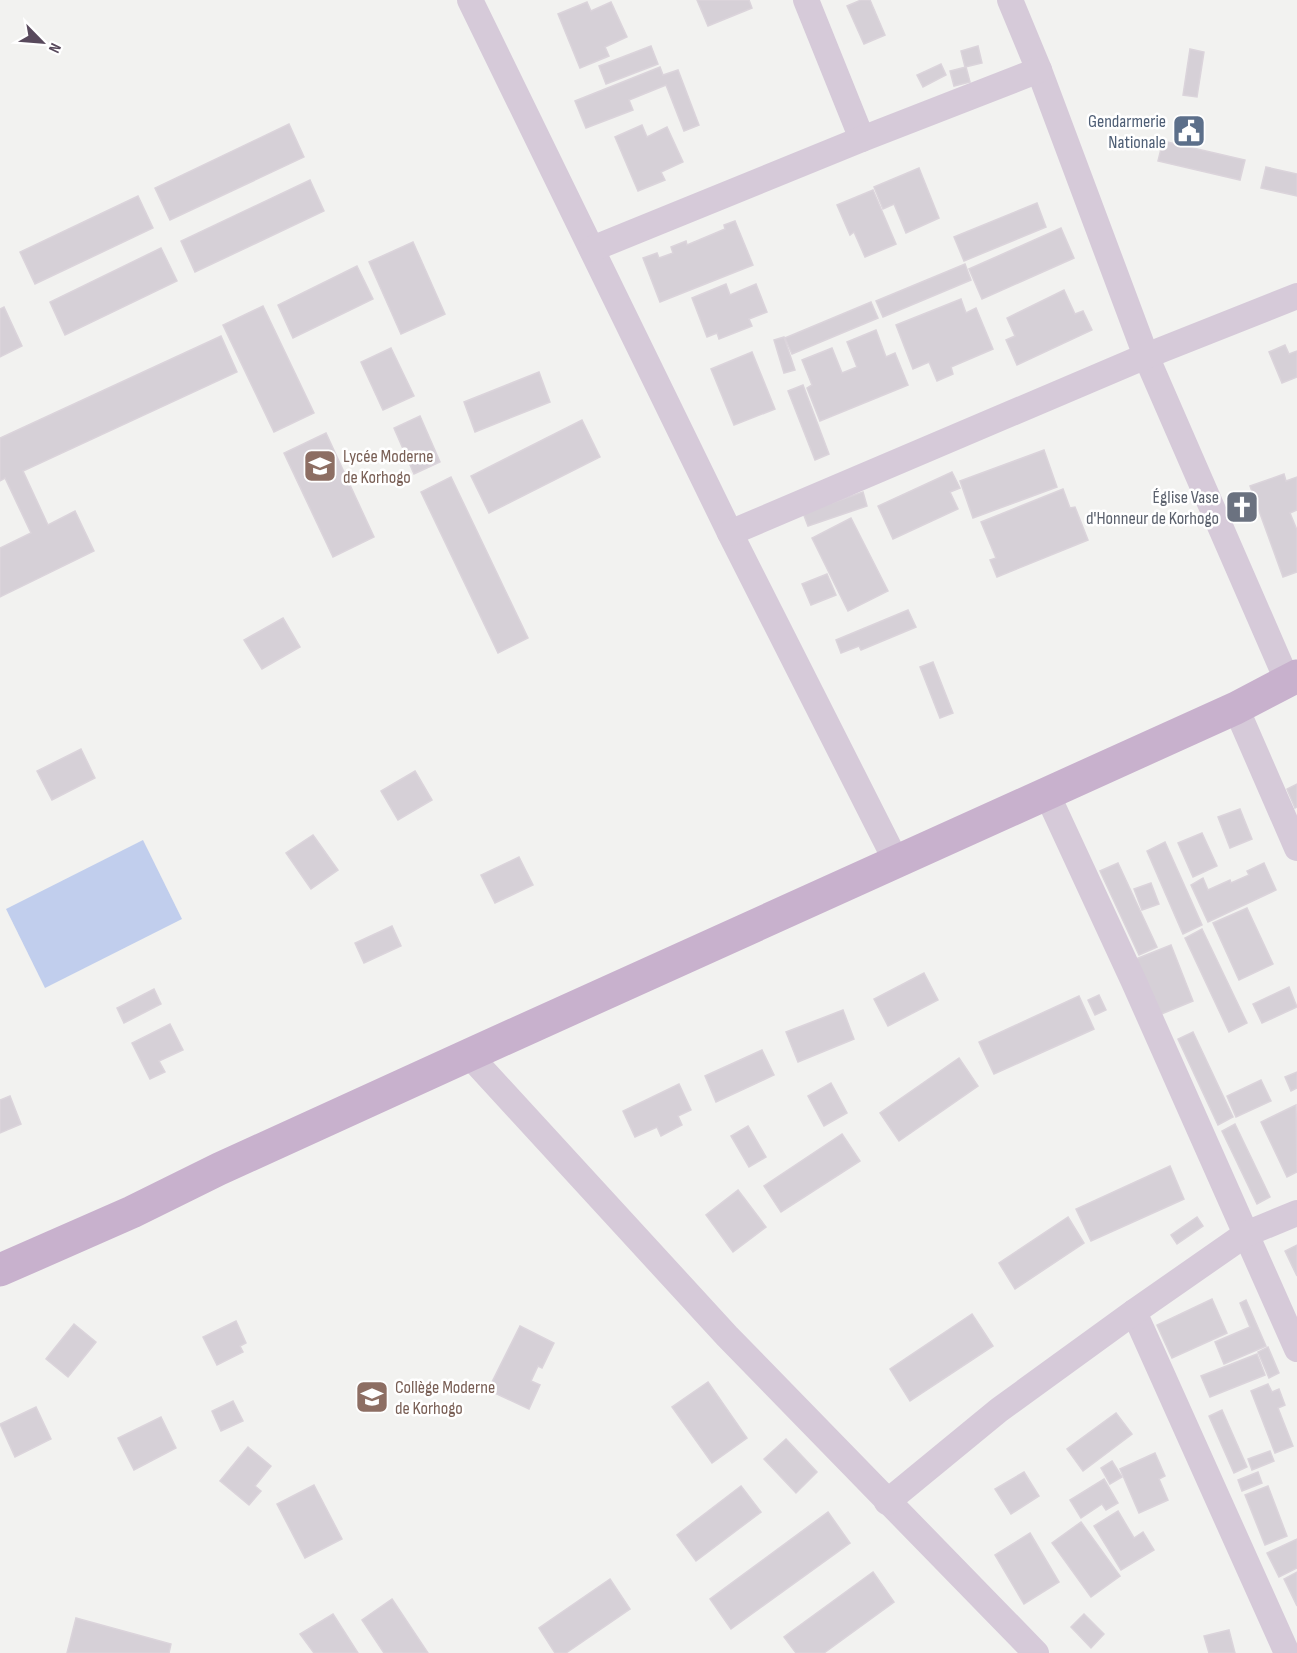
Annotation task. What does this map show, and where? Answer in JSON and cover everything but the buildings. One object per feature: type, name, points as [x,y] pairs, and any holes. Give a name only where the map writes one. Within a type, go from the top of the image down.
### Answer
[{"type":"main road","points":[[0,1270],[132,1212],[219,1168],[325,1122],[469,1054],[897,863],[1236,708],[1292,678]]},
{"type":"street","points":[[470,0],[730,533],[897,863]]},
{"type":"street","points":[[806,0],[862,139]]},
{"type":"street","points":[[1010,0],[1039,70],[1146,356],[1292,678]]},
{"type":"street","points":[[592,249],[1039,70]]},
{"type":"street","points":[[730,533],[1146,356],[1297,296]]},
{"type":"street","points":[[1236,708],[1297,848]]},
{"type":"street","points":[[1047,794],[1134,982],[1297,1349]]},
{"type":"street","points":[[469,1054],[727,1336],[1036,1653]]},
{"type":"street","points":[[887,1502],[999,1410],[1134,1312],[1246,1234],[1297,1213]]},
{"type":"street","points":[[1134,1312],[1287,1653]]},
{"type":"shaded area","points":[[143,840],[182,919],[45,988],[6,909]]},
{"type":"place","name":"Gendarmerie Nationale","points":[[1189,131]]},
{"type":"place","name":"Lycée Moderne de Korhogo","points":[[320,466]]},
{"type":"place","name":"Église Vase d'Honneur de Korhogo","points":[[1242,507]]},
{"type":"place","name":"Collège Moderne de Korhogo","points":[[372,1397]]}]
